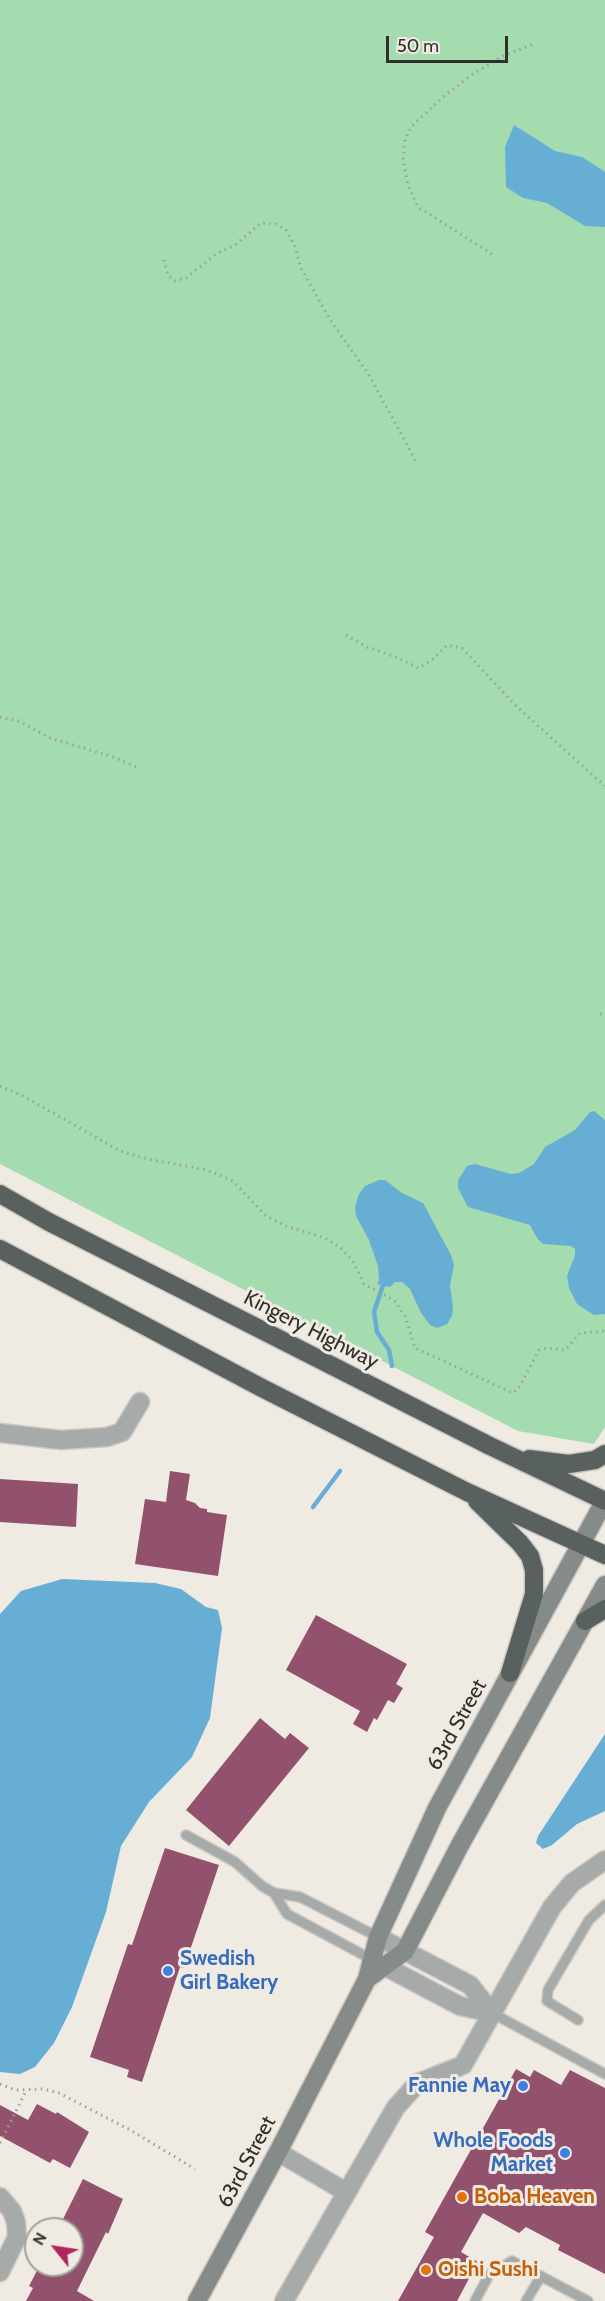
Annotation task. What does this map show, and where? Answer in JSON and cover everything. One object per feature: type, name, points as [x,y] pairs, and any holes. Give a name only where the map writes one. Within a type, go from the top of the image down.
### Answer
[{"type":"highway","name":"Kingery Highway","points":[[0,1194],[60,1227],[512,1457],[605,1500]]},
{"type":"highway","points":[[0,1249],[203,1359],[467,1492],[605,1555]]},
{"type":"highway","points":[[512,1457],[569,1464],[595,1460],[605,1454]]},
{"type":"highway","points":[[467,1492],[519,1543],[530,1556],[534,1570],[534,1594],[510,1673]]},
{"type":"highway","points":[[585,1621],[605,1609]]},
{"type":"main road","name":"63rd Street","points":[[197,2301],[278,2152],[367,1980],[379,1963],[378,1937],[437,1808],[605,1500]]},
{"type":"main road","points":[[379,1963],[405,1951],[460,1845],[605,1585]]},
{"type":"street","points":[[0,1433],[62,1440],[107,1437],[122,1432],[140,1402]]},
{"type":"street","points":[[284,2301],[396,2107],[418,2083],[463,2065],[552,1906],[572,1883],[605,1860]]},
{"type":"street","points":[[378,1937],[470,1985],[492,2013]]},
{"type":"street","points":[[379,1963],[460,2006],[492,2013]]},
{"type":"street","points":[[278,2152],[346,2192]]},
{"type":"street","points":[[0,2197],[12,2211],[16,2222],[17,2237],[0,2272]]},
{"type":"lane","points":[[186,1835],[234,1862],[262,1887],[274,1893],[300,1897],[378,1937]]},
{"type":"lane","points":[[274,1893],[287,1914],[379,1963]]},
{"type":"lane","points":[[578,2020],[547,2001],[548,1990],[589,1920],[605,1905]]},
{"type":"lane","points":[[492,2013],[605,2074]]},
{"type":"lane","points":[[475,2301],[489,2275],[512,2261],[588,2301]]},
{"type":"lane","points":[[526,2301],[541,2276]]},
{"type":"path","points":[[492,254],[418,207],[408,184],[403,161],[405,139],[412,126],[472,74],[536,43]]},
{"type":"path","points":[[164,260],[168,275],[175,281],[186,278],[261,223],[276,224],[286,230],[294,244],[301,268],[329,318],[369,375],[417,464]]},
{"type":"path","points":[[346,634],[367,647],[420,668],[434,659],[447,645],[462,648],[517,707],[605,786]]},
{"type":"path","points":[[0,717],[19,721],[50,738],[113,757],[137,767]]},
{"type":"path","points":[[600,1014],[605,1016]]},
{"type":"path","points":[[0,1086],[25,1097],[120,1151],[148,1159],[207,1170],[232,1181],[266,1216],[286,1226],[325,1238],[341,1248],[353,1261],[364,1284],[394,1299],[405,1316],[415,1348],[513,1393],[520,1386],[539,1350],[548,1348],[565,1350],[580,1333],[605,1331]]},
{"type":"path","points":[[0,2084],[15,2090],[44,2089],[58,2093],[132,2131],[195,2169]]},
{"type":"path","points":[[0,2143],[26,2091]]},
{"type":"green space","points":[[0,0],[605,0],[605,1427],[594,1444],[518,1431],[0,1164]]},
{"type":"water","points":[[514,125],[555,151],[582,157],[605,172],[605,227],[585,226],[547,203],[523,198],[506,187],[505,147]]},
{"type":"water","points":[[594,1111],[605,1120],[605,1314],[594,1315],[577,1304],[569,1288],[567,1276],[575,1249],[571,1246],[543,1244],[530,1225],[468,1207],[458,1188],[458,1180],[467,1166],[475,1164],[511,1174],[519,1173],[534,1164],[545,1147],[575,1130],[590,1112]]},
{"type":"water","points":[[385,1180],[402,1193],[423,1203],[451,1255],[454,1265],[450,1285],[453,1307],[452,1316],[447,1324],[437,1328],[430,1325],[421,1313],[410,1289],[402,1282],[395,1282],[390,1287],[377,1284],[378,1266],[369,1240],[356,1216],[355,1207],[359,1194],[365,1186]]},
{"type":"water","points":[[62,1579],[155,1583],[181,1589],[206,1607],[218,1610],[222,1628],[210,1718],[192,1757],[149,1802],[121,1846],[106,1912],[72,2007],[54,2043],[35,2067],[20,2074],[0,2072],[0,1614],[21,1591]]},
{"type":"water","points":[[605,1734],[605,1811],[577,1824],[552,1845],[543,1849],[536,1843],[538,1836]]},
{"type":"building","points":[[170,1471],[190,1474],[186,1500],[195,1503],[200,1508],[207,1509],[207,1512],[227,1515],[218,1576],[135,1564],[145,1499],[166,1502]]},
{"type":"building","points":[[0,1479],[78,1484],[76,1527],[0,1522]]},
{"type":"building","points":[[316,1615],[407,1664],[396,1684],[403,1688],[394,1703],[388,1700],[377,1720],[374,1718],[367,1732],[353,1724],[360,1711],[286,1670]]},
{"type":"building","points":[[260,1718],[285,1739],[290,1733],[309,1748],[229,1846],[186,1810]]},
{"type":"building","points":[[165,1848],[219,1865],[184,1968],[180,1967],[142,2082],[127,2077],[129,2070],[90,2057],[128,1944],[132,1945]]},
{"type":"building","points":[[516,2069],[530,2077],[534,2070],[561,2085],[570,2070],[605,2088],[605,2274],[558,2250],[560,2245],[526,2227],[519,2233],[483,2213],[461,2252],[478,2262],[457,2301],[398,2301],[434,2237],[425,2232]]},
{"type":"building","points":[[37,2104],[56,2114],[57,2112],[89,2132],[70,2168],[53,2159],[50,2163],[0,2136],[0,2105],[28,2120]]},
{"type":"building","points":[[83,2179],[123,2199],[108,2234],[106,2232],[84,2277],[84,2217],[64,2217]]},
{"type":"building","points":[[34,2277],[84,2277],[77,2291],[94,2301],[26,2301],[33,2288],[29,2286]]},
{"type":"waterway","points":[[383,1285],[374,1312],[377,1332],[389,1350],[392,1366]]},
{"type":"waterway","points":[[313,1507],[340,1471]]},
{"type":"place","name":"Swedish Girl Bakery","points":[[168,1971]]},
{"type":"place","name":"Fannie May","points":[[523,2086]]},
{"type":"place","name":"Whole Foods Market","points":[[565,2153]]},
{"type":"place","name":"Boba Heaven","points":[[462,2197]]},
{"type":"place","name":"Oishi Sushi","points":[[426,2270]]}]
